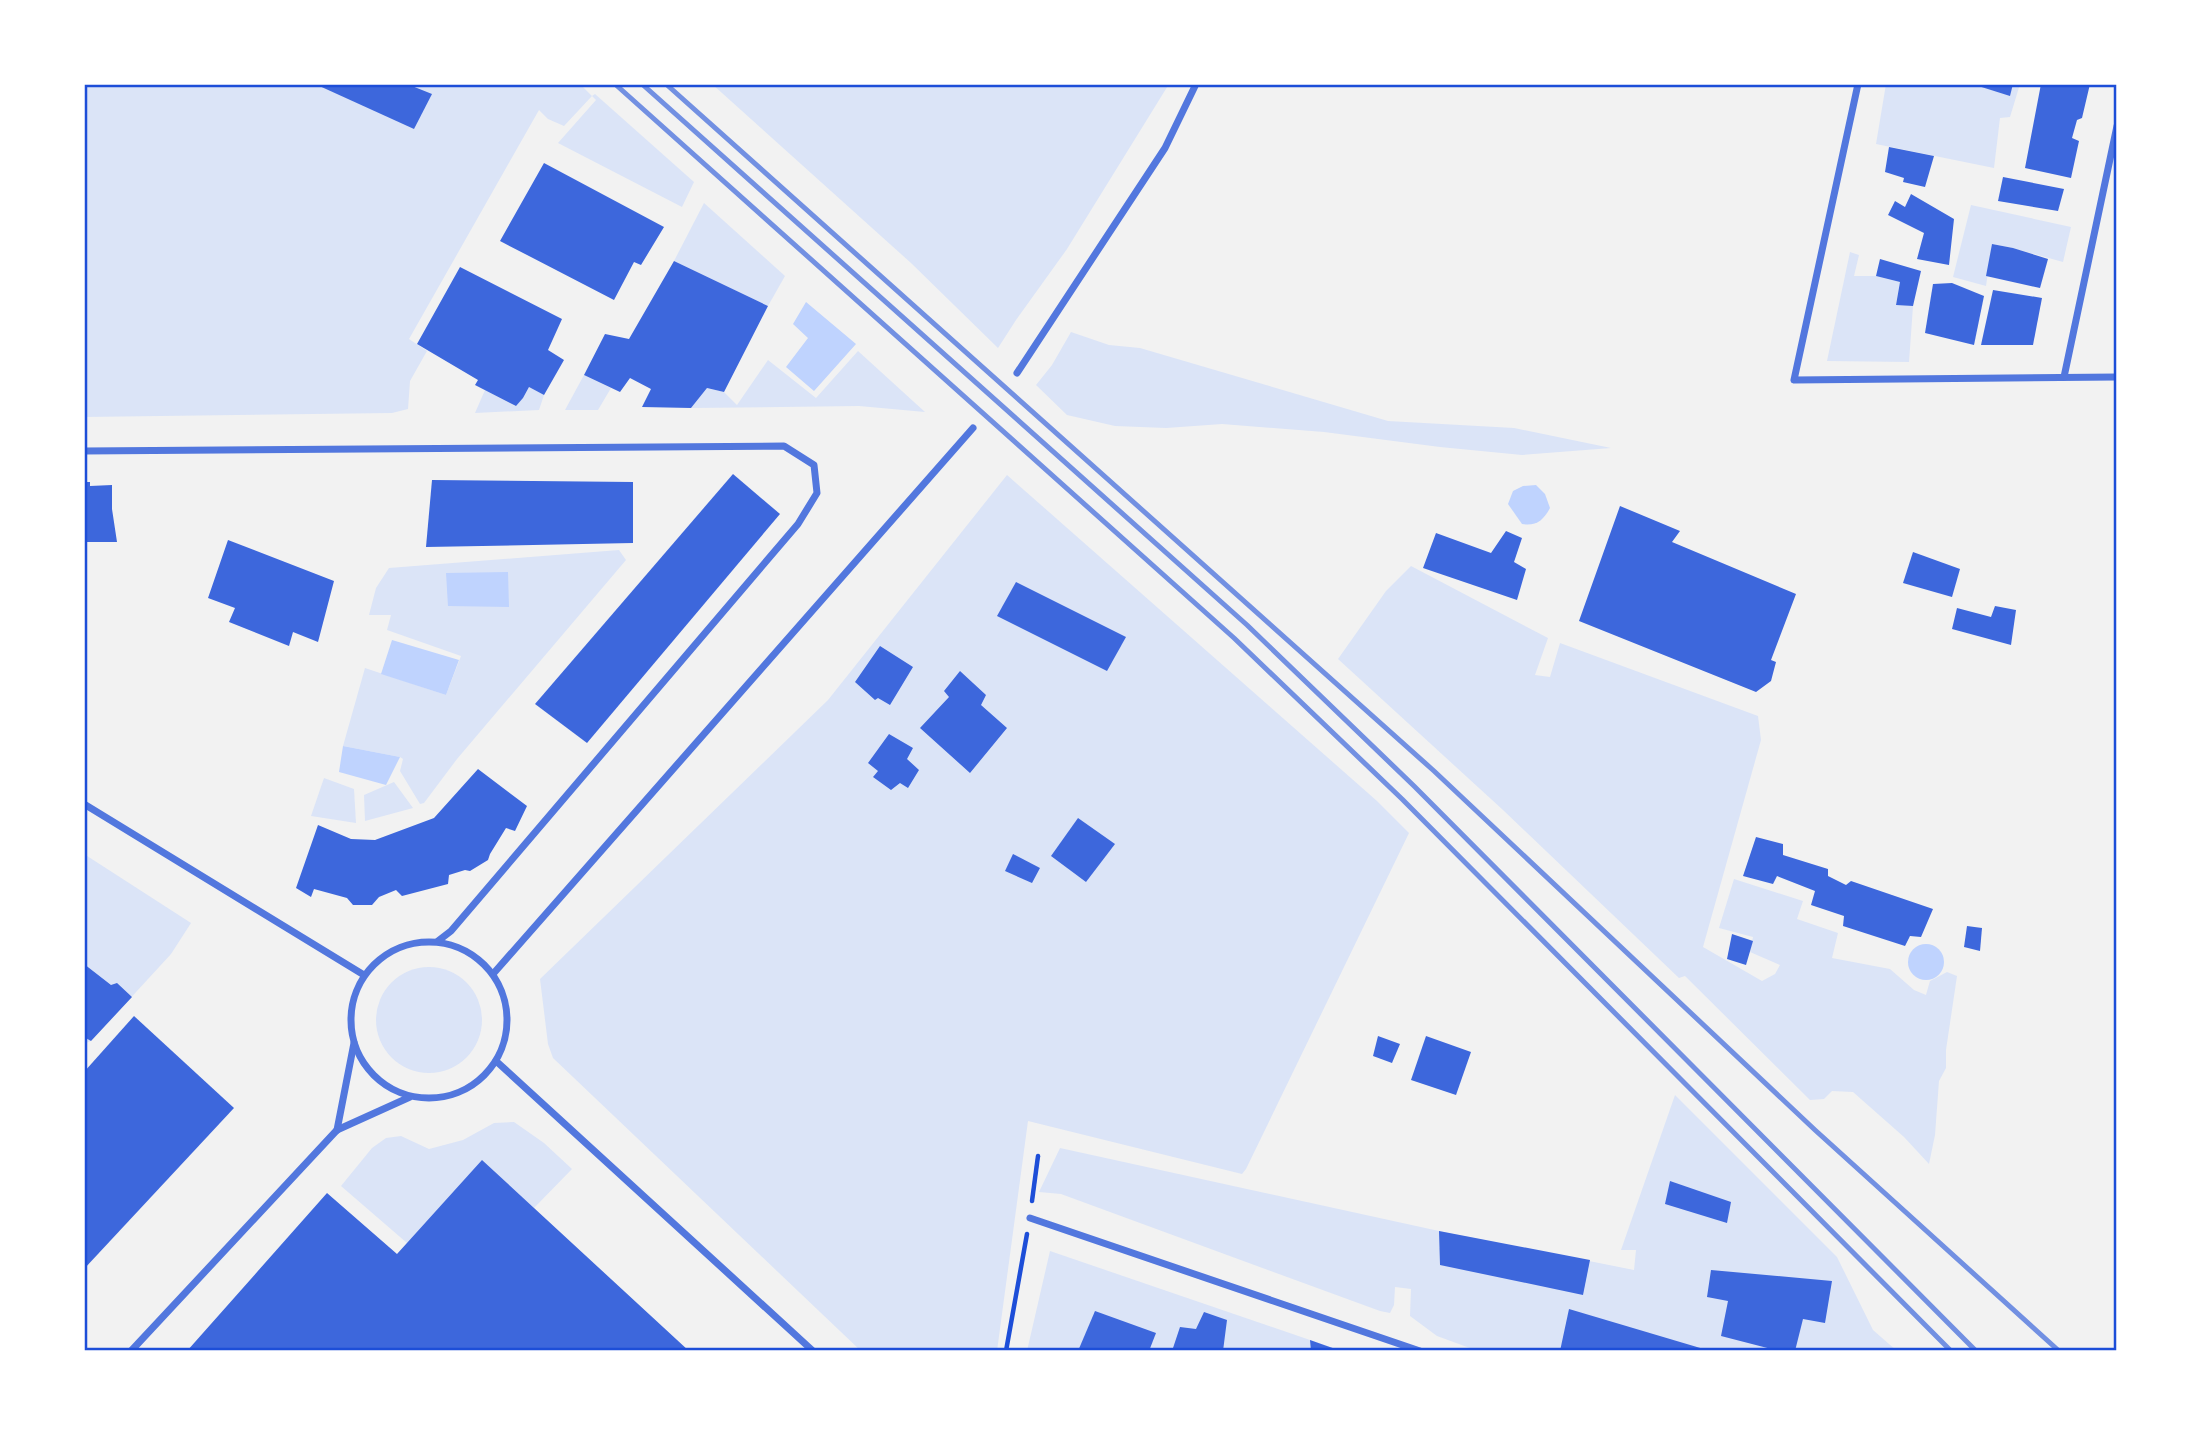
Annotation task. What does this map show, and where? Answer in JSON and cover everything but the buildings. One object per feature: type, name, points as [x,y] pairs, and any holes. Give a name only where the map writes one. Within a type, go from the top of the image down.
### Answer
[{"type":"street","points":[[1017,373],[1165,148],[1196,84]]},
{"type":"street","points":[[1858,84],[1794,380],[2117,377]]},
{"type":"street","points":[[2064,377],[2117,126]]},
{"type":"street","points":[[494,974],[973,428]]},
{"type":"street","points":[[84,451],[784,446],[814,466],[817,493],[798,524],[451,931],[438,941]]},
{"type":"street","points":[[84,804],[364,975]]},
{"type":"street","points":[[438,941],[474,954],[494,974],[503,991],[509,1018],[503,1048],[490,1071],[468,1089],[442,1098],[410,1097],[385,1085],[366,1068],[354,1043],[350,1016],[353,998],[364,975],[383,955],[410,943],[438,941]]},
{"type":"street","points":[[337,1130],[354,1043]]},
{"type":"street","points":[[496,1061],[813,1351]]},
{"type":"street","points":[[131,1351],[337,1130],[410,1097]]},
{"type":"street","points":[[1030,1219],[1420,1351]]},
{"type":"path","points":[[1006,1351],[1030,1219],[1038,1156]]},
{"type":"shaded area","points":[[84,84],[580,84],[592,96],[564,126],[548,119],[539,110],[409,339],[427,351],[410,381],[408,409],[392,413],[84,417]]},
{"type":"shaded area","points":[[712,84],[1169,84],[1067,249],[998,348],[911,263]]},
{"type":"shaded area","points":[[1886,84],[2020,84],[2010,117],[2000,118],[1994,168],[1876,144]]},
{"type":"shaded area","points":[[595,94],[694,182],[682,207],[558,143],[596,100],[592,96]]},
{"type":"shaded area","points":[[704,203],[785,276],[768,306],[674,261]]},
{"type":"shaded area","points":[[1971,205],[2071,227],[2063,262],[1992,244],[1986,286],[1953,277]]},
{"type":"shaded area","points":[[1850,252],[1859,255],[1854,276],[1876,276],[1900,282],[1896,304],[1913,306],[1909,362],[1827,361]]},
{"type":"shaded area","points":[[1071,332],[1109,345],[1140,348],[1388,421],[1514,428],[1611,448],[1522,455],[1324,432],[1222,424],[1166,428],[1115,426],[1067,415],[1036,385],[1052,365]]},
{"type":"shaded area","points":[[858,351],[925,412],[859,406],[691,408],[707,388],[724,392],[737,405],[768,360],[816,398]]},
{"type":"shaded area","points":[[584,375],[611,388],[598,410],[565,410]]},
{"type":"shaded area","points":[[529,387],[544,395],[539,410],[475,413],[485,390],[515,406]]},
{"type":"shaded area","points":[[1007,475],[1377,801],[1409,833],[1242,1174],[1028,1121],[997,1351],[861,1351],[553,1058],[548,1044],[540,979],[828,700]]},
{"type":"shaded area","points":[[619,550],[626,560],[457,759],[424,803],[420,804],[400,771],[403,759],[343,746],[365,668],[446,695],[461,656],[387,630],[391,615],[369,615],[376,588],[389,568]]},
{"type":"shaded area","points":[[1411,566],[1548,638],[1535,675],[1550,677],[1560,643],[1758,716],[1761,740],[1703,947],[1762,981],[1775,974],[1780,965],[1750,952],[1753,937],[1719,928],[1734,879],[1803,901],[1797,919],[1838,933],[1832,958],[1890,969],[1914,990],[1926,995],[1930,981],[1947,972],[1957,976],[1946,1050],[1946,1068],[1939,1081],[1935,1135],[1929,1164],[1904,1137],[1853,1092],[1832,1091],[1824,1099],[1810,1100],[1685,976],[1679,978],[1503,810],[1338,659],[1386,591]]},
{"type":"shaded area","points":[[324,778],[354,789],[356,823],[311,816]]},
{"type":"shaded area","points":[[394,782],[413,808],[365,821],[364,795]]},
{"type":"shaded area","points":[[84,854],[191,923],[171,954],[91,1041],[84,1044]]},
{"type":"shaded area","points":[[429,967],[449,971],[467,982],[478,1000],[482,1020],[478,1040],[467,1058],[449,1069],[429,1073],[409,1069],[391,1058],[380,1040],[376,1020],[380,1000],[391,982],[409,971]]},
{"type":"shaded area","points":[[1675,1095],[1837,1257],[1873,1330],[1897,1351],[1478,1351],[1437,1336],[1410,1316],[1411,1289],[1395,1287],[1394,1305],[1390,1313],[1380,1311],[1061,1194],[1039,1192],[1060,1148],[1439,1231],[1634,1270],[1636,1250],[1621,1250]]},
{"type":"shaded area","points":[[514,1122],[544,1143],[572,1169],[534,1208],[482,1161],[407,1243],[341,1186],[372,1148],[386,1138],[401,1136],[429,1149],[463,1140],[494,1123]]},
{"type":"shaded area","points":[[1050,1251],[1342,1351],[1027,1351]]},
{"type":"water","points":[[806,302],[856,344],[814,391],[786,367],[808,338],[793,324]]},
{"type":"water","points":[[1536,485],[1545,494],[1550,508],[1539,522],[1522,524],[1508,504],[1513,491],[1523,486]]},
{"type":"water","points":[[508,572],[509,607],[448,606],[446,573]]},
{"type":"water","points":[[392,640],[459,660],[446,695],[381,674]]},
{"type":"water","points":[[343,746],[400,757],[386,785],[339,772]]},
{"type":"water","points":[[1926,944],[1939,949],[1944,962],[1939,975],[1926,980],[1913,975],[1908,962],[1913,949]]},
{"type":"railway","points":[[615,84],[1234,638],[1402,799],[1951,1351]]},
{"type":"railway","points":[[642,84],[1247,625],[1414,786],[1976,1351]]},
{"type":"railway","points":[[666,84],[1434,771],[1815,1130],[2059,1351]]}]
